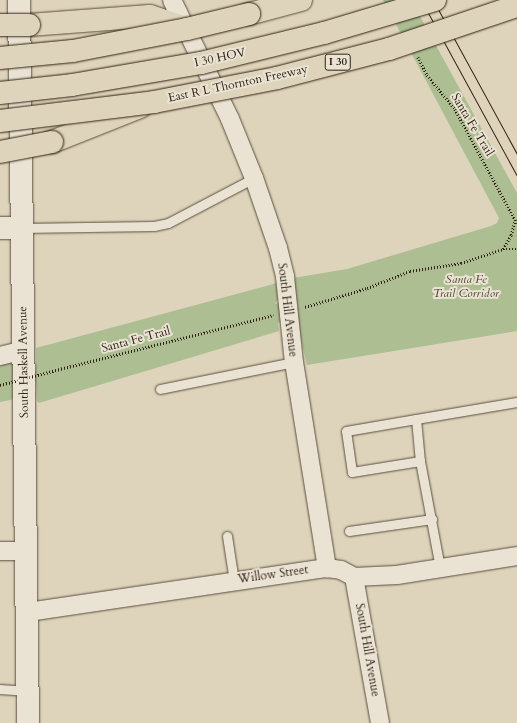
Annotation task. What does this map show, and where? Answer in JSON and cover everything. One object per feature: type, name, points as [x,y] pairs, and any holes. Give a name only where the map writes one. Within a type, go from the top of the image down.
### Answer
[{"type":"highway","points":[[0,58],[73,51],[187,29],[301,0]]},
{"type":"highway","name":"I 30 HOV","points":[[0,82],[160,59],[313,24],[394,0]]},
{"type":"highway","name":"I 30 HOV","points":[[0,94],[79,84],[201,63],[324,33],[435,0]]},
{"type":"highway","name":"East R L Thornton Freeway","points":[[0,121],[154,102],[276,78],[382,51],[517,6]]},
{"type":"highway","points":[[0,25],[29,25],[150,16],[187,29]]},
{"type":"highway","points":[[0,152],[52,142],[154,102]]},
{"type":"main road","name":"South Haskell Avenue","points":[[20,0],[11,228],[24,350],[28,723]]},
{"type":"street","name":"South Hill Avenue","points":[[172,0],[230,120],[254,178],[278,248],[285,277],[294,362],[327,568]]},
{"type":"street","points":[[0,356],[24,350]]},
{"type":"street","points":[[0,551],[27,551]]},
{"type":"street","name":"Willow Street","points":[[28,612],[234,580],[327,568],[341,570],[354,577],[397,575],[517,556]]},
{"type":"street","name":"South Hill Avenue","points":[[354,577],[380,723]]},
{"type":"lane","points":[[11,228],[154,226],[168,223],[254,178]]},
{"type":"lane","points":[[160,389],[294,362]]},
{"type":"lane","points":[[420,461],[352,472],[346,431],[517,402]]},
{"type":"lane","points":[[416,419],[420,461],[440,568]]},
{"type":"lane","points":[[349,530],[432,519]]},
{"type":"lane","points":[[227,536],[234,580]]},
{"type":"lane","points":[[0,690],[28,691]]},
{"type":"path","name":"Santa Fe Trail","points":[[417,55],[427,76],[455,109],[517,223]]},
{"type":"path","points":[[503,249],[511,235],[515,220]]},
{"type":"path","points":[[299,308],[367,288],[410,271],[461,263],[503,249],[517,249]]},
{"type":"path","name":"Santa Fe Trail","points":[[0,385],[277,314]]},
{"type":"green space","name":"Santa Fe Trail Corridor","points":[[383,0],[411,0],[517,193],[517,331],[307,365],[296,318],[278,323],[279,331],[39,403],[37,401],[36,382],[15,387],[15,399],[0,402],[0,364],[10,361],[13,364],[15,376],[36,371],[36,348],[277,283],[278,299],[275,304],[292,300],[293,278],[347,269],[497,223],[499,218]]},
{"type":"tram line","points":[[421,0],[517,176]]},
{"type":"tram line","points":[[433,0],[517,154]]}]
